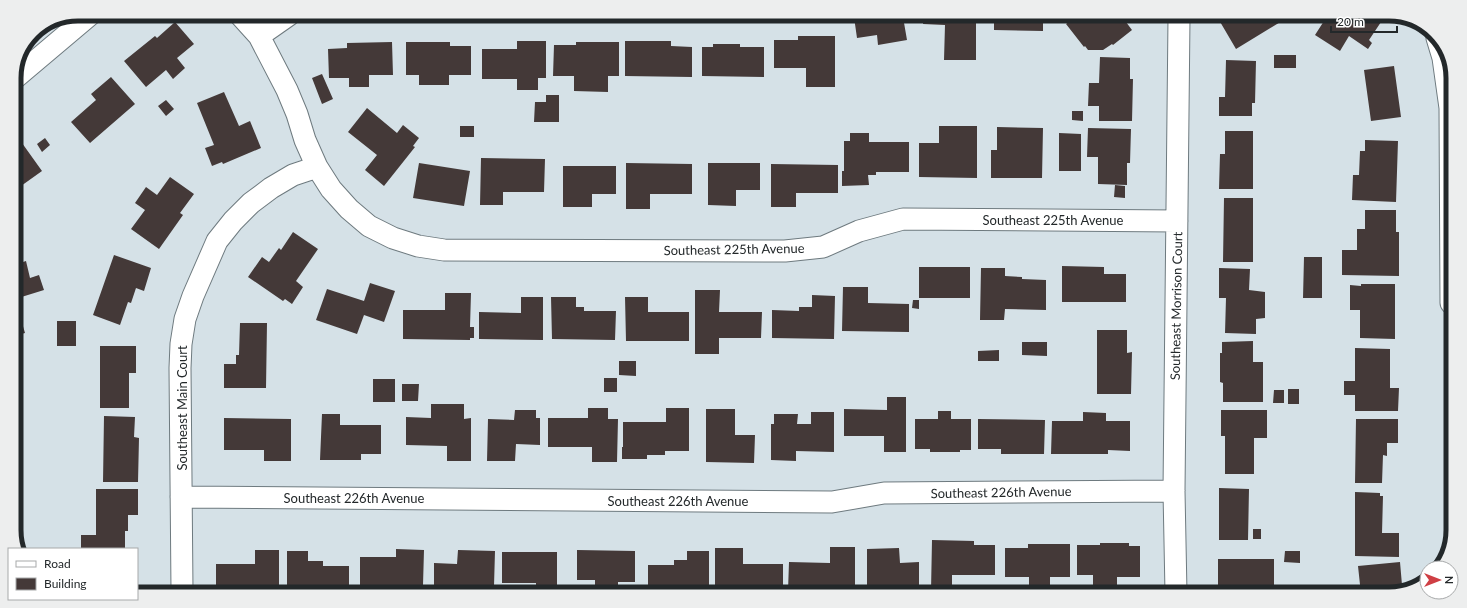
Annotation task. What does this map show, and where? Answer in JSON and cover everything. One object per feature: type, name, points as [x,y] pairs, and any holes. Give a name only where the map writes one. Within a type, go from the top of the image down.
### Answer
[{"type":"street","points":[[21,73],[83,21]]},
{"type":"street","name":"Southeast 225th Avenue","points":[[245,21],[259,36],[287,90],[297,114],[305,140],[318,167],[336,194],[349,209],[370,226],[393,238],[418,246],[444,250],[785,251],[823,247],[859,231],[903,219],[1177,221]]},
{"type":"street","points":[[259,36],[280,21]]},
{"type":"street","name":"Southeast Morrison Court","points":[[1176,587],[1174,491],[1179,21]]},
{"type":"street","points":[[1443,60],[1446,79]]},
{"type":"street","name":"Southeast Main Court","points":[[182,587],[180,368],[181,344],[185,319],[193,296],[217,241],[233,221],[251,203],[271,188],[293,175],[318,167]]},
{"type":"street","name":"Southeast 226th Avenue","points":[[181,497],[832,502],[884,494],[1174,491]]},
{"type":"building","points":[[855,21],[904,21],[907,40],[878,45],[877,35],[857,38]]},
{"type":"building","points":[[923,21],[976,21],[976,60],[944,60],[945,25],[923,24]]},
{"type":"building","points":[[994,21],[1043,21],[1043,31],[994,30]]},
{"type":"building","points":[[1070,21],[1125,21],[1132,30],[1113,45],[1112,44],[1103,50],[1088,50],[1066,24]]},
{"type":"building","points":[[1220,21],[1282,21],[1236,49]]},
{"type":"building","points":[[1324,21],[1381,22],[1369,40],[1372,43],[1368,49],[1349,36],[1340,51],[1315,35]]},
{"type":"building","points":[[175,22],[194,44],[177,58],[185,68],[173,79],[166,70],[146,87],[124,61],[155,36],[157,38]]},
{"type":"building","points":[[798,36],[835,36],[835,87],[806,87],[806,68],[774,68],[774,40],[798,40]]},
{"type":"building","points":[[517,41],[546,41],[546,78],[538,78],[538,90],[517,90],[517,79],[482,79],[482,49],[517,49]]},
{"type":"building","points":[[625,41],[671,41],[671,46],[692,47],[692,77],[625,76]]},
{"type":"building","points":[[392,42],[393,75],[369,75],[369,87],[349,87],[349,78],[329,78],[328,49],[347,48],[347,43]]},
{"type":"building","points":[[406,42],[450,42],[450,46],[471,46],[471,75],[449,75],[449,85],[419,85],[419,75],[406,75]]},
{"type":"building","points":[[576,42],[619,42],[619,76],[608,76],[608,92],[574,91],[574,76],[553,76],[554,45],[576,45]]},
{"type":"building","points":[[713,44],[740,44],[740,47],[764,47],[764,77],[702,76],[702,47],[713,47]]},
{"type":"building","points":[[1274,55],[1296,55],[1296,68],[1274,68]]},
{"type":"building","points":[[1100,57],[1130,58],[1130,79],[1133,79],[1132,121],[1099,121],[1099,106],[1088,106],[1089,83],[1099,83]]},
{"type":"building","points":[[1226,60],[1256,61],[1255,103],[1252,103],[1252,116],[1219,116],[1219,97],[1225,97]]},
{"type":"building","points":[[1394,66],[1401,117],[1371,121],[1364,70]]},
{"type":"building","points":[[322,74],[333,99],[322,104],[312,78]]},
{"type":"building","points":[[111,77],[135,104],[90,143],[71,122],[96,100],[91,94]]},
{"type":"building","points":[[224,92],[239,126],[250,121],[261,148],[223,164],[222,162],[212,166],[205,148],[214,145],[197,103]]},
{"type":"building","points":[[546,95],[559,95],[559,122],[534,122],[535,102],[546,102]]},
{"type":"building","points":[[166,100],[174,109],[166,116],[158,106]]},
{"type":"building","points":[[367,108],[397,133],[403,125],[419,138],[413,146],[415,147],[384,186],[365,170],[377,155],[348,132]]},
{"type":"building","points":[[1072,111],[1083,111],[1083,121],[1072,120]]},
{"type":"building","points":[[460,126],[474,126],[474,137],[460,137]]},
{"type":"building","points":[[939,126],[977,126],[977,178],[919,177],[919,143],[939,143]]},
{"type":"building","points":[[997,127],[1043,128],[1042,178],[991,178],[991,150],[997,150]]},
{"type":"building","points":[[1088,128],[1131,129],[1130,163],[1127,163],[1127,185],[1098,184],[1098,157],[1087,157]]},
{"type":"building","points":[[1225,131],[1253,131],[1253,189],[1219,189],[1220,154],[1225,154]]},
{"type":"building","points":[[850,133],[869,133],[869,142],[909,142],[909,172],[876,172],[876,175],[868,175],[869,185],[842,186],[842,171],[844,171],[844,141],[850,141]]},
{"type":"building","points":[[1059,133],[1081,134],[1081,171],[1059,171]]},
{"type":"building","points":[[45,138],[50,145],[42,152],[37,144]]},
{"type":"building","points":[[1365,140],[1398,141],[1396,202],[1352,200],[1353,175],[1359,175],[1360,151],[1365,151]]},
{"type":"building","points":[[22,143],[42,171],[21,186]]},
{"type":"building","points":[[481,158],[545,159],[544,192],[503,192],[503,205],[480,205]]},
{"type":"building","points":[[419,163],[470,171],[464,206],[413,198]]},
{"type":"building","points":[[626,163],[692,164],[692,194],[650,194],[650,209],[626,209]]},
{"type":"building","points":[[708,163],[760,163],[760,190],[736,190],[736,206],[708,205]]},
{"type":"building","points":[[771,164],[838,165],[838,193],[796,193],[796,207],[771,207]]},
{"type":"building","points":[[563,166],[616,166],[616,194],[592,194],[592,207],[563,207]]},
{"type":"building","points":[[170,177],[194,194],[180,213],[183,215],[159,249],[131,229],[145,210],[135,203],[146,187],[157,195]]},
{"type":"building","points":[[1115,185],[1125,186],[1125,198],[1114,197]]},
{"type":"building","points":[[1224,198],[1253,198],[1253,262],[1223,262]]},
{"type":"building","points":[[1365,210],[1396,210],[1396,232],[1399,232],[1399,276],[1342,275],[1342,250],[1357,250],[1357,229],[1365,229]]},
{"type":"building","points":[[293,232],[318,249],[296,281],[303,287],[292,304],[285,299],[283,301],[248,277],[262,257],[269,262],[279,248],[281,250]]},
{"type":"building","points":[[114,255],[151,268],[144,291],[136,288],[131,303],[128,302],[120,325],[93,315]]},
{"type":"building","points":[[1304,257],[1322,257],[1322,298],[1303,298]]},
{"type":"building","points":[[26,261],[30,278],[39,275],[44,290],[21,297],[21,263]]},
{"type":"building","points":[[1062,266],[1104,267],[1104,274],[1126,274],[1126,302],[1062,302]]},
{"type":"building","points":[[919,267],[970,267],[970,298],[919,298]]},
{"type":"building","points":[[981,268],[1005,268],[1005,276],[1022,277],[1022,279],[1046,280],[1046,310],[1005,309],[1004,320],[980,320]]},
{"type":"building","points":[[1219,268],[1250,269],[1249,290],[1265,292],[1265,318],[1256,319],[1256,334],[1225,333],[1226,298],[1219,298]]},
{"type":"building","points":[[370,283],[395,291],[384,322],[364,315],[357,334],[316,320],[327,289],[364,301]]},
{"type":"building","points":[[1361,284],[1395,284],[1395,339],[1360,338],[1360,310],[1350,310],[1350,285],[1361,286]]},
{"type":"building","points":[[843,287],[868,287],[868,303],[909,304],[909,332],[842,331]]},
{"type":"building","points":[[695,290],[720,290],[719,312],[762,312],[761,338],[719,338],[719,354],[695,354]]},
{"type":"building","points":[[445,293],[471,293],[470,327],[474,327],[474,338],[470,338],[470,340],[403,339],[403,310],[445,310]]},
{"type":"building","points":[[812,295],[835,296],[834,339],[772,338],[772,310],[799,311],[799,307],[812,307]]},
{"type":"building","points":[[521,297],[543,297],[543,340],[479,339],[479,312],[521,313]]},
{"type":"building","points":[[551,297],[576,297],[576,307],[584,307],[584,311],[616,311],[615,340],[552,339]]},
{"type":"building","points":[[625,297],[648,297],[648,312],[689,312],[689,341],[626,341]]},
{"type":"building","points":[[913,300],[919,300],[919,309],[912,308]]},
{"type":"building","points":[[21,319],[25,333],[21,334]]},
{"type":"building","points":[[57,321],[76,321],[76,346],[57,346]]},
{"type":"building","points":[[240,323],[267,323],[266,388],[224,388],[224,364],[236,364],[236,355],[239,355]]},
{"type":"building","points":[[1097,330],[1127,330],[1127,353],[1132,352],[1131,394],[1097,394]]},
{"type":"building","points":[[1253,341],[1253,362],[1263,362],[1263,402],[1223,402],[1223,383],[1220,382],[1220,353],[1222,353],[1222,342]]},
{"type":"building","points":[[1022,342],[1047,342],[1047,356],[1022,355]]},
{"type":"building","points":[[100,346],[136,346],[136,373],[129,373],[129,408],[100,408]]},
{"type":"building","points":[[1355,348],[1390,349],[1390,388],[1399,388],[1398,411],[1355,411],[1355,395],[1344,395],[1344,381],[1355,381]]},
{"type":"building","points":[[999,350],[999,361],[978,361],[978,351]]},
{"type":"building","points":[[619,361],[636,361],[636,376],[619,375]]},
{"type":"building","points":[[21,368],[23,368],[23,396],[21,396]]},
{"type":"building","points":[[604,378],[617,378],[617,392],[604,392]]},
{"type":"building","points":[[373,379],[395,379],[395,402],[373,402]]},
{"type":"building","points":[[402,384],[419,384],[418,401],[402,401]]},
{"type":"building","points":[[1288,389],[1299,389],[1299,404],[1288,404]]},
{"type":"building","points":[[1274,390],[1284,390],[1284,403],[1273,403]]},
{"type":"building","points":[[887,397],[906,397],[906,452],[884,452],[884,436],[844,436],[844,409],[887,410]]},
{"type":"building","points":[[431,404],[464,404],[464,419],[471,418],[471,461],[447,461],[447,446],[406,445],[406,417],[431,418]]},
{"type":"building","points":[[588,408],[608,408],[608,419],[618,419],[617,462],[592,462],[592,447],[548,447],[548,418],[588,418]]},
{"type":"building","points":[[666,408],[689,408],[689,451],[665,451],[665,455],[647,455],[647,459],[622,459],[623,422],[666,422]]},
{"type":"building","points":[[706,409],[735,409],[735,435],[755,435],[754,463],[706,462]]},
{"type":"building","points":[[515,410],[536,410],[536,418],[540,418],[540,445],[516,444],[515,461],[487,461],[488,419],[514,420]]},
{"type":"building","points":[[1221,410],[1267,410],[1267,438],[1254,438],[1254,474],[1225,474],[1225,436],[1221,436]]},
{"type":"building","points":[[938,411],[951,411],[951,419],[971,419],[971,450],[960,450],[960,452],[930,452],[930,449],[915,449],[915,419],[938,419]]},
{"type":"building","points":[[811,412],[834,412],[834,452],[796,451],[796,461],[771,460],[771,424],[774,424],[774,414],[798,414],[797,424],[811,424]]},
{"type":"building","points":[[1083,412],[1106,413],[1106,421],[1130,421],[1130,451],[1108,450],[1108,454],[1051,454],[1052,421],[1083,421]]},
{"type":"building","points":[[322,414],[340,414],[340,425],[381,425],[381,454],[361,454],[361,460],[320,460]]},
{"type":"building","points":[[104,416],[135,417],[134,437],[139,438],[138,482],[103,482]]},
{"type":"building","points":[[224,418],[291,419],[291,461],[264,461],[264,450],[224,450]]},
{"type":"building","points":[[978,419],[1045,420],[1044,454],[1001,454],[1001,449],[978,449]]},
{"type":"building","points":[[1356,419],[1398,419],[1398,443],[1387,443],[1387,456],[1383,455],[1382,483],[1355,483]]},
{"type":"building","points":[[1219,488],[1249,489],[1248,540],[1219,540]]},
{"type":"building","points":[[96,489],[138,489],[138,515],[128,515],[128,531],[125,531],[125,548],[81,548],[81,535],[96,535]]},
{"type":"building","points":[[1355,492],[1380,493],[1380,496],[1383,496],[1382,533],[1399,533],[1399,557],[1355,556]]},
{"type":"building","points":[[1253,529],[1261,529],[1261,539],[1253,539]]},
{"type":"building","points":[[932,540],[974,541],[974,545],[995,545],[995,575],[952,575],[952,587],[931,587]]},
{"type":"building","points":[[1100,543],[1129,543],[1129,546],[1140,546],[1140,577],[1117,577],[1117,585],[1093,585],[1093,575],[1077,575],[1077,545],[1100,545]]},
{"type":"building","points":[[1028,544],[1070,544],[1070,577],[1050,577],[1050,586],[1029,586],[1029,577],[1005,577],[1005,548],[1028,548]]},
{"type":"building","points":[[830,547],[855,547],[855,587],[788,587],[789,562],[830,563]]},
{"type":"building","points":[[715,548],[743,548],[743,564],[783,564],[783,587],[715,587]]},
{"type":"building","points":[[899,548],[900,563],[919,562],[919,586],[867,587],[867,549]]},
{"type":"building","points":[[396,549],[424,550],[423,585],[420,585],[420,587],[360,586],[360,557],[396,557]]},
{"type":"building","points":[[255,550],[279,550],[279,587],[216,587],[216,564],[255,564]]},
{"type":"building","points":[[458,550],[495,551],[494,586],[434,585],[434,563],[457,564]]},
{"type":"building","points":[[577,550],[635,551],[635,582],[618,582],[618,587],[595,587],[595,580],[577,580]]},
{"type":"building","points":[[287,551],[308,551],[308,561],[323,561],[323,566],[349,566],[349,587],[287,587]]},
{"type":"building","points":[[687,551],[709,551],[709,587],[648,587],[648,565],[674,565],[674,560],[687,560]]},
{"type":"building","points":[[1285,551],[1300,551],[1300,563],[1284,562]]},
{"type":"building","points":[[502,552],[557,552],[557,587],[536,587],[536,583],[502,583]]},
{"type":"building","points":[[1218,559],[1274,559],[1274,587],[1218,587]]},
{"type":"building","points":[[1400,562],[1402,585],[1386,587],[1360,587],[1358,566]]}]
